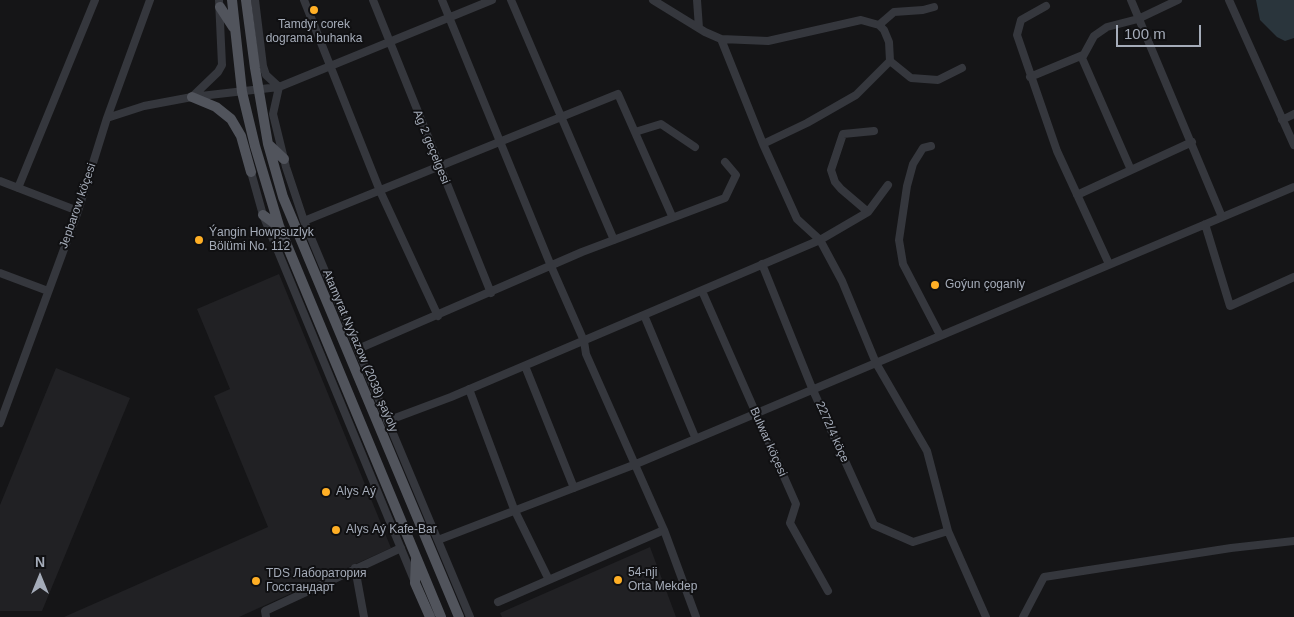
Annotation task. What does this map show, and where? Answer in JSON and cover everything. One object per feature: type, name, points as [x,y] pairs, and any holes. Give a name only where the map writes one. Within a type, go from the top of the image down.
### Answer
[{"type":"main road","points":[[232,0],[242,92],[254,146],[278,226],[441,617]]},
{"type":"main road","name":"Atamyrat Nyýazow (2038) şaýoly","points":[[246,0],[258,89],[268,144],[295,230],[459,617]]},
{"type":"main road","points":[[220,3],[234,27]]},
{"type":"main road","points":[[192,97],[216,107],[231,119],[241,136],[251,172]]},
{"type":"main road","points":[[268,144],[284,159]]},
{"type":"main road","points":[[251,172],[254,146]]},
{"type":"main road","points":[[263,215],[278,226]]},
{"type":"main road","points":[[416,555],[415,583],[430,617]]},
{"type":"street","points":[[18,188],[95,0]]},
{"type":"street","name":"Jepbarow köçesi","points":[[0,423],[78,211],[107,118],[150,0]]},
{"type":"street","points":[[255,0],[263,66],[266,75],[278,87]]},
{"type":"street","points":[[304,0],[380,191],[438,316]]},
{"type":"street","name":"Ag 2 geçelgesi","points":[[373,0],[388,43],[491,293]]},
{"type":"street","points":[[442,0],[551,266],[584,341],[586,354],[664,530],[696,617]]},
{"type":"street","points":[[107,118],[144,106],[192,97],[278,87],[330,68],[492,0]]},
{"type":"street","points":[[511,0],[614,240]]},
{"type":"street","points":[[653,0],[721,39],[768,41],[860,20],[879,25],[889,42],[890,61],[856,95],[807,123],[763,144]]},
{"type":"street","points":[[696,0],[699,28]]},
{"type":"street","points":[[1131,0],[1222,217]]},
{"type":"street","points":[[1131,170],[1082,58],[1094,36],[1107,26],[1138,19],[1178,0]]},
{"type":"street","points":[[1229,0],[1294,145]]},
{"type":"street","points":[[192,97],[218,72],[222,64],[220,3]]},
{"type":"street","points":[[879,25],[894,12],[923,10],[934,6]]},
{"type":"street","points":[[1046,6],[1022,20],[1017,35],[1057,151],[1108,264]]},
{"type":"street","points":[[721,39],[763,144],[798,219],[820,240],[842,281],[876,363],[927,451],[948,531],[986,617]]},
{"type":"street","points":[[1030,77],[1083,55]]},
{"type":"street","points":[[890,61],[912,78],[928,81],[938,80],[962,68]]},
{"type":"street","points":[[278,87],[273,114],[284,159],[304,221],[470,617]]},
{"type":"street","points":[[304,221],[618,94],[672,216]]},
{"type":"street","points":[[1282,120],[1294,114]]},
{"type":"street","points":[[635,132],[661,124],[695,147]]},
{"type":"street","points":[[868,212],[840,189],[835,182],[831,170],[843,134],[874,132]]},
{"type":"street","points":[[1077,195],[1192,142]]},
{"type":"street","points":[[931,146],[923,148],[914,164],[907,186],[899,240],[903,264],[940,335]]},
{"type":"street","points":[[358,349],[672,216],[725,198],[736,175],[725,162]]},
{"type":"street","points":[[251,172],[263,215],[415,583]]},
{"type":"street","points":[[0,181],[78,211]]},
{"type":"street","points":[[387,421],[525,366],[820,240],[868,212],[888,186]]},
{"type":"street","points":[[438,540],[514,509],[636,464],[695,437],[1294,187]]},
{"type":"street","points":[[1205,224],[1230,306],[1294,277]]},
{"type":"street","name":"2272/4 köçe","points":[[762,264],[812,388],[874,525],[913,542],[948,531]]},
{"type":"street","points":[[0,273],[48,291]]},
{"type":"street","name":"Bulwar köçesi","points":[[702,291],[796,504],[790,523],[828,591]]},
{"type":"street","points":[[644,315],[695,437]]},
{"type":"street","points":[[525,366],[574,488]]},
{"type":"street","points":[[469,389],[514,509],[549,580]]},
{"type":"street","points":[[498,602],[664,530]]},
{"type":"street","points":[[1023,617],[1044,577],[1231,548],[1294,541]]},
{"type":"street","points":[[266,617],[265,611],[400,548]]},
{"type":"street","points":[[355,568],[364,617]]},
{"type":"shaded area","points":[[1256,0],[1294,0],[1294,38],[1285,41],[1277,37],[1260,20]]},
{"type":"shaded area","points":[[279,274],[391,548],[239,617],[64,617],[268,527],[214,396],[230,389],[197,309]]},
{"type":"shaded area","points":[[56,368],[130,398],[42,611],[0,611],[0,505]]},
{"type":"shaded area","name":"54-nji Orta Mekdep","points":[[650,547],[676,617],[502,617],[500,613]]},
{"type":"place","name":"Tamdyr corek dograma buhanka","points":[[314,10]]},
{"type":"place","name":"Ýangin Howpsuzlyk Bölümi No. 112","points":[[199,240]]},
{"type":"place","name":"Goýun çoganly","points":[[935,285]]},
{"type":"place","name":"Alys Aý","points":[[326,492]]},
{"type":"place","name":"Alys Aý Kafe-Bar","points":[[336,530]]},
{"type":"place","name":"54-nji Orta Mekdep","points":[[618,580]]},
{"type":"place","name":"TDS Лаборатория Госстандарт","points":[[256,581]]}]
